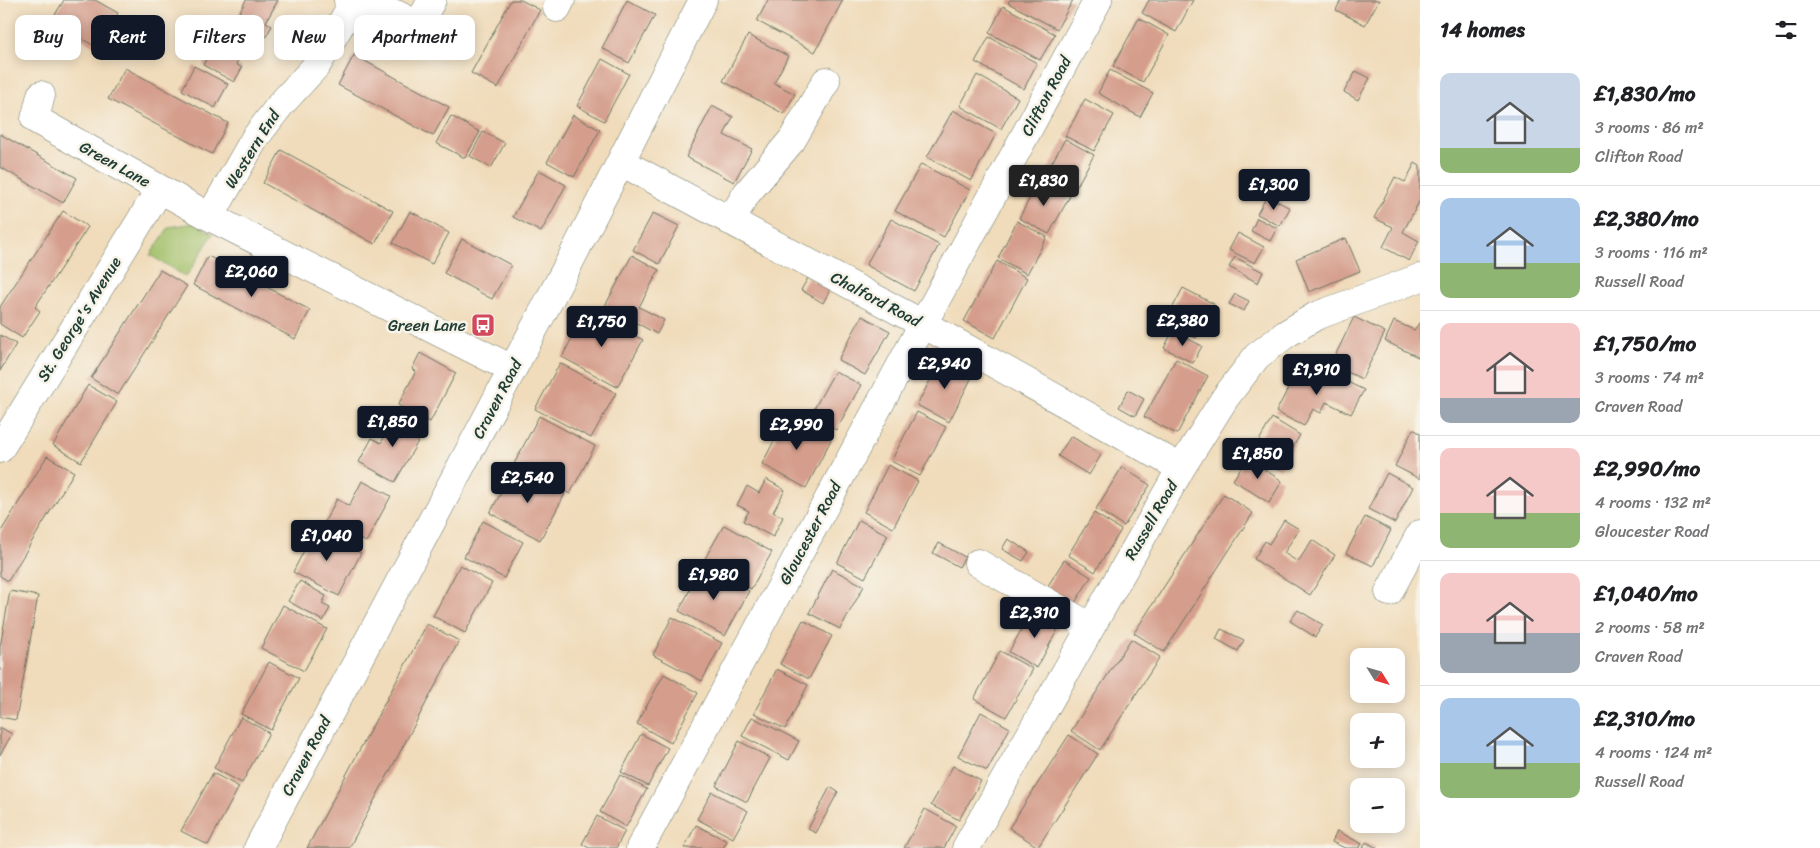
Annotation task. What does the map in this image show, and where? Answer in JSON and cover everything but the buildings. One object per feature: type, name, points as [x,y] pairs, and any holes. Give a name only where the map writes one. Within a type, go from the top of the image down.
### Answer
[{"type":"street","name":"Western End","points":[[210,217],[255,138],[281,104],[317,64],[348,5],[396,14],[418,24],[432,0]]},
{"type":"street","name":"Craven Road","points":[[258,848],[621,162],[703,0]]},
{"type":"street","name":"Clifton Road","points":[[923,324],[1098,0]]},
{"type":"street","points":[[730,221],[747,193],[792,140],[826,81]]},
{"type":"street","name":"Green Lane","points":[[41,95],[34,119],[210,217],[512,369]]},
{"type":"street","name":"Chalford Road","points":[[621,162],[923,324],[1181,468]]},
{"type":"street","name":"St. George's Avenue","points":[[0,449],[160,189]]},
{"type":"street","name":"Russell Road","points":[[966,848],[1181,468],[1225,398],[1257,356],[1286,334],[1316,316],[1420,277]]},
{"type":"street","name":"Gloucester Road","points":[[640,848],[923,324]]},
{"type":"street","points":[[1388,592],[1420,534]]},
{"type":"street","points":[[978,563],[1090,627]]},
{"type":"green space","points":[[195,223],[213,234],[186,277],[150,255],[169,227]]},
{"type":"place","name":"Green Lane","points":[[483,325]]}]
